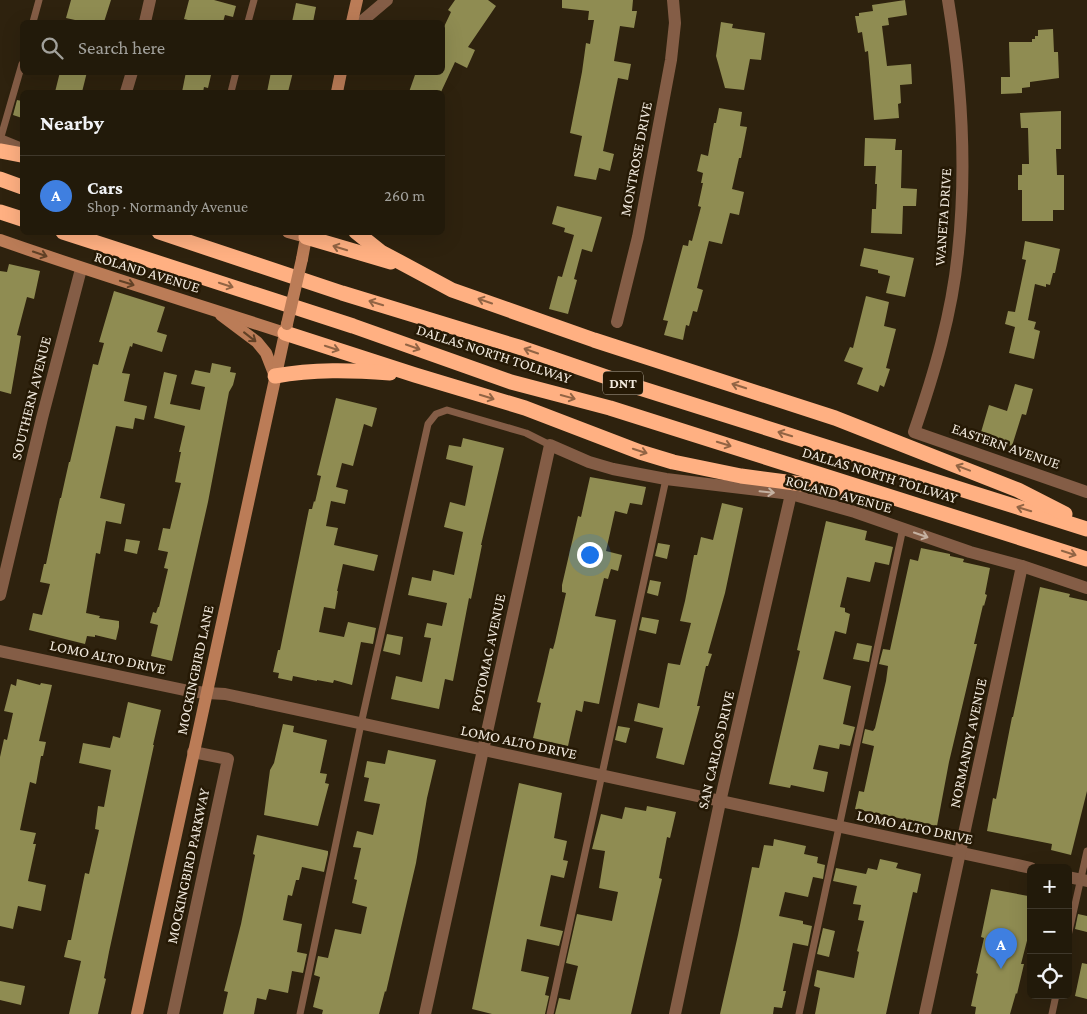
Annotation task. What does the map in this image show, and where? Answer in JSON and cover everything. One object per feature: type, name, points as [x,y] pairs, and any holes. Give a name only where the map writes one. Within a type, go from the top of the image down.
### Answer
[{"type":"highway","points":[[0,151],[20,155]]},
{"type":"highway","points":[[0,180],[20,186]]},
{"type":"highway","points":[[0,212],[20,219]]},
{"type":"highway","name":"DALLAS NORTH TOLLWAY","points":[[72,235],[353,326],[511,382],[610,408],[1087,558]]},
{"type":"highway","name":"DALLAS NORTH TOLLWAY","points":[[169,235],[342,293],[522,348],[634,386],[1087,527]]},
{"type":"highway","points":[[307,235],[407,267]]},
{"type":"highway","points":[[360,235],[381,252],[452,290],[594,340],[835,418],[1018,490],[1087,527]]},
{"type":"highway","points":[[286,328],[415,375],[525,408],[632,449],[672,462],[741,476],[889,495]]},
{"type":"highway","points":[[275,376],[298,372],[332,370],[415,375]]},
{"type":"main road","points":[[352,20],[357,0]]},
{"type":"main road","points":[[338,90],[341,75]]},
{"type":"main road","name":"MOCKINGBIRD LANE","points":[[137,1014],[307,235]]},
{"type":"main road","name":"ROLAND AVENUE","points":[[0,240],[81,268],[213,309],[286,328]]},
{"type":"main road","points":[[213,309],[257,342],[266,353],[275,376]]},
{"type":"street","points":[[145,20],[150,0]]},
{"type":"street","points":[[363,20],[387,0]]},
{"type":"street","name":"MONTROSE DRIVE","points":[[617,322],[638,237],[671,60],[675,23],[673,0]]},
{"type":"street","name":"WANETA DRIVE","points":[[914,432],[940,347],[958,253],[963,159],[962,112],[948,0]]},
{"type":"street","points":[[127,90],[131,75]]},
{"type":"street","points":[[0,140],[20,148]]},
{"type":"street","name":"SOUTHERN AVENUE","points":[[0,595],[42,418],[81,268]]},
{"type":"street","name":"EASTERN AVENUE","points":[[914,432],[1087,492]]},
{"type":"street","name":"ROLAND AVENUE","points":[[550,445],[590,462],[613,469],[666,480],[791,494],[855,512],[970,552],[1022,566],[1087,588]]},
{"type":"street","name":"POTOMAC AVENUE","points":[[426,1014],[550,445]]},
{"type":"street","name":"SAN CARLOS DRIVE","points":[[675,1014],[720,802],[791,494]]},
{"type":"street","name":"NORMANDY AVENUE","points":[[925,1014],[1022,566]]},
{"type":"street","name":"LOMO ALTO DRIVE","points":[[0,651],[189,691],[225,694],[1027,867]]},
{"type":"street","name":"MOCKINGBIRD PARKWAY","points":[[173,1014],[228,758],[194,752]]},
{"type":"lane","points":[[34,20],[39,0]]},
{"type":"lane","points":[[249,20],[254,0]]},
{"type":"lane","points":[[0,140],[20,71]]},
{"type":"lane","points":[[232,90],[235,75]]},
{"type":"lane","points":[[300,1014],[428,424],[431,418],[441,411],[447,410],[526,434],[550,445]]},
{"type":"lane","points":[[550,1014],[666,480]]},
{"type":"lane","points":[[800,1014],[903,528]]},
{"type":"lane","points":[[1072,915],[1087,850]]},
{"type":"lane","points":[[1052,1014],[1055,999]]},
{"type":"building","points":[[71,0],[111,0],[105,20],[75,20],[66,18]]},
{"type":"building","points":[[189,0],[214,0],[236,6],[233,17],[225,15],[224,20],[184,19]]},
{"type":"building","points":[[455,0],[488,0],[496,6],[468,47],[475,50],[467,68],[455,62],[442,90],[410,90],[415,75],[445,75],[445,25],[451,12],[448,10]]},
{"type":"building","points":[[562,0],[633,0],[632,11],[637,11],[634,28],[620,26],[614,61],[631,64],[628,80],[618,78],[603,151],[614,154],[610,171],[599,168],[596,180],[574,176],[582,136],[570,133],[586,43],[590,44],[594,20],[588,20],[589,11],[562,8]]},
{"type":"building","points":[[905,0],[907,15],[888,18],[889,25],[882,26],[887,66],[911,64],[912,84],[900,85],[901,103],[898,104],[899,118],[874,120],[868,51],[865,52],[862,32],[858,33],[855,16],[859,16],[859,13],[873,11],[872,5]]},
{"type":"building","points":[[296,3],[316,7],[313,20],[292,20]]},
{"type":"building","points":[[721,22],[733,24],[732,28],[765,33],[761,60],[750,59],[744,90],[725,88],[716,56]]},
{"type":"building","points":[[1053,29],[1054,52],[1058,52],[1059,78],[1030,82],[1030,87],[1022,88],[1022,93],[1001,94],[1001,77],[1010,77],[1009,42],[1032,42],[1035,36],[1038,36],[1038,30]]},
{"type":"building","points":[[59,75],[86,75],[82,90],[56,90]]},
{"type":"building","points":[[185,75],[211,75],[208,88],[204,87],[203,90],[182,90]]},
{"type":"building","points":[[270,75],[292,75],[288,90],[267,90]]},
{"type":"building","points":[[17,100],[20,101],[20,117],[13,115]]},
{"type":"building","points":[[719,108],[742,112],[740,126],[747,127],[732,189],[744,192],[739,215],[730,213],[722,244],[709,241],[697,288],[703,290],[697,312],[693,311],[689,326],[686,325],[683,340],[664,335],[668,321],[663,320],[683,245],[688,246],[689,240],[692,241],[701,207],[698,206],[703,173],[697,171],[701,154],[708,156],[714,123],[716,123]]},
{"type":"building","points":[[1061,111],[1061,149],[1056,149],[1057,175],[1064,175],[1064,210],[1053,210],[1053,221],[1022,221],[1022,190],[1018,190],[1018,175],[1022,175],[1022,164],[1029,164],[1028,128],[1021,128],[1020,113]]},
{"type":"building","points":[[865,138],[896,139],[895,150],[902,150],[901,188],[917,189],[916,206],[903,206],[902,234],[871,233],[872,209],[876,209],[876,166],[864,166]]},
{"type":"building","points":[[557,206],[602,217],[592,252],[582,249],[574,279],[577,280],[568,314],[549,309],[558,276],[562,277],[574,235],[564,232],[565,228],[552,224]]},
{"type":"building","points":[[1025,241],[1060,249],[1055,273],[1053,273],[1050,285],[1046,284],[1046,287],[1035,284],[1028,320],[1036,322],[1034,329],[1040,331],[1034,359],[1009,353],[1015,327],[1005,324],[1008,311],[1015,312],[1026,260],[1022,259]]},
{"type":"building","points":[[864,248],[914,258],[905,297],[886,293],[890,276],[878,273],[878,270],[860,266]]},
{"type":"building","points":[[9,264],[40,271],[34,299],[27,297],[17,335],[21,336],[11,394],[0,391],[0,271],[7,272]]},
{"type":"building","points":[[114,291],[165,307],[157,332],[167,335],[162,352],[133,343],[132,347],[130,346],[122,373],[130,374],[124,401],[147,406],[144,420],[135,418],[133,429],[116,426],[100,498],[125,504],[121,524],[106,521],[100,554],[96,553],[86,613],[100,616],[99,618],[119,621],[119,627],[116,640],[95,635],[95,637],[87,636],[85,644],[29,630],[33,613],[42,615],[50,584],[40,582],[44,564],[46,564],[93,364],[98,365],[104,343],[99,342]]},
{"type":"building","points":[[866,296],[889,302],[884,326],[896,329],[886,368],[890,369],[884,387],[880,385],[878,392],[857,384],[863,368],[844,361],[850,347],[853,348]]},
{"type":"building","points":[[212,363],[231,367],[230,372],[236,373],[229,392],[208,502],[172,661],[151,656],[158,625],[150,623],[153,612],[156,613],[159,607],[168,569],[164,568],[168,552],[158,550],[163,528],[170,529],[181,483],[175,482],[185,426],[154,418],[164,372],[177,375],[170,404],[200,410],[205,387],[191,384],[195,370],[210,373]]},
{"type":"building","points":[[1015,384],[1033,389],[1026,415],[1022,414],[1012,446],[979,439],[989,405],[1007,411]]},
{"type":"building","points":[[336,398],[377,408],[372,427],[364,424],[353,466],[342,463],[336,487],[348,490],[345,504],[331,501],[326,526],[338,528],[334,545],[378,555],[374,571],[343,564],[335,609],[324,607],[319,632],[344,637],[348,622],[376,628],[373,644],[361,642],[352,685],[334,680],[333,683],[293,676],[292,681],[278,678],[279,673],[273,672],[278,650],[280,650],[309,509],[312,509],[315,502],[321,476],[317,475]]},
{"type":"building","points":[[463,438],[504,448],[481,545],[471,599],[469,598],[453,681],[445,679],[439,709],[391,699],[396,676],[422,682],[431,638],[424,637],[427,623],[442,626],[447,603],[408,595],[412,577],[431,581],[433,570],[454,575],[463,532],[444,527],[450,502],[465,506],[473,466],[446,459],[449,445],[461,447]]},
{"type":"building","points":[[590,477],[646,487],[642,505],[630,503],[627,514],[615,511],[606,551],[622,555],[618,571],[611,569],[608,579],[604,578],[595,616],[616,620],[599,704],[584,701],[582,712],[576,710],[568,746],[533,738],[541,703],[537,702],[550,648],[553,649],[555,642],[566,593],[562,592],[562,585],[578,516],[581,517]]},
{"type":"building","points":[[722,503],[743,508],[725,593],[708,653],[712,654],[708,666],[706,666],[697,706],[700,706],[684,765],[656,758],[663,728],[634,721],[638,703],[659,708],[668,663],[680,665],[691,623],[680,621],[694,555],[697,555],[701,537],[713,540]]},
{"type":"building","points":[[826,521],[867,531],[865,540],[893,547],[889,565],[875,562],[870,582],[847,577],[840,607],[845,608],[845,612],[850,614],[846,634],[835,631],[823,679],[851,686],[843,724],[855,727],[850,746],[840,744],[839,749],[819,745],[813,769],[828,772],[824,792],[791,785],[790,788],[769,784],[800,651],[797,650]]},
{"type":"building","points":[[126,539],[140,541],[137,554],[124,551]]},
{"type":"building","points":[[658,543],[670,545],[667,559],[655,556]]},
{"type":"building","points":[[921,548],[950,554],[950,556],[964,559],[963,562],[990,568],[985,594],[987,595],[974,644],[977,644],[949,762],[937,826],[855,809],[859,791],[864,792],[874,746],[862,743],[865,729],[873,731],[875,728],[886,681],[888,666],[879,664],[883,649],[890,650],[910,559],[918,561]]},
{"type":"building","points":[[650,580],[661,582],[658,596],[647,593]]},
{"type":"building","points":[[1040,587],[1070,594],[1069,597],[1087,601],[1087,791],[1071,855],[1051,850],[1052,844],[987,831],[993,798],[996,799]]},
{"type":"building","points":[[642,617],[659,620],[656,634],[639,630]]},
{"type":"building","points":[[387,634],[403,637],[400,655],[383,651]]},
{"type":"building","points":[[857,643],[872,646],[869,662],[853,659]]},
{"type":"building","points":[[17,679],[40,685],[41,683],[52,685],[39,741],[46,742],[43,756],[41,756],[36,784],[30,782],[20,830],[36,833],[33,844],[36,844],[28,881],[46,885],[41,911],[18,906],[13,929],[0,926],[0,757],[4,739],[7,740],[13,713],[4,711],[11,684],[16,686]]},
{"type":"building","points":[[128,702],[161,710],[109,952],[104,978],[106,979],[98,1014],[69,1014],[81,961],[64,957],[68,940],[71,940],[85,873],[89,874],[99,830],[95,829],[98,806],[104,807],[111,770],[79,763],[83,743],[110,748],[113,736],[120,738]]},
{"type":"building","points":[[283,724],[294,726],[293,732],[327,740],[320,773],[327,774],[325,783],[329,784],[318,826],[264,815],[270,770],[274,763]]},
{"type":"building","points":[[618,726],[630,728],[626,743],[615,740]]},
{"type":"building","points":[[388,750],[436,760],[427,798],[416,863],[386,992],[379,1014],[322,1014],[323,1010],[313,1007],[320,977],[314,975],[318,956],[328,958],[335,929],[361,934],[367,907],[352,903],[357,880],[354,879],[361,848],[353,847],[357,831],[373,835],[380,804],[364,801],[369,778],[364,777],[367,761],[385,764]]},
{"type":"building","points":[[519,783],[562,793],[554,838],[567,841],[563,860],[568,861],[564,878],[551,875],[540,926],[563,931],[559,946],[527,939],[521,971],[549,977],[545,995],[549,996],[545,1014],[492,1014],[472,1009]]},
{"type":"building","points":[[647,806],[676,812],[670,838],[667,837],[659,878],[662,879],[631,1014],[555,1014],[559,998],[570,1000],[578,966],[566,963],[577,914],[612,921],[618,892],[599,888],[605,851],[592,849],[601,814],[622,819],[625,807],[646,811]]},
{"type":"building","points":[[257,835],[328,851],[328,854],[324,872],[302,867],[292,896],[288,895],[283,920],[302,924],[297,952],[307,954],[303,973],[292,971],[288,993],[269,989],[266,1000],[257,998],[254,1014],[223,1014],[228,992],[224,991],[241,924],[255,855],[253,854]]},
{"type":"building","points":[[774,839],[806,846],[804,854],[818,857],[817,863],[825,865],[823,879],[813,877],[808,897],[785,892],[779,916],[803,921],[803,924],[812,926],[808,946],[793,943],[783,991],[786,991],[782,1008],[774,1007],[773,1014],[720,1014],[752,867],[759,868],[764,845],[773,846]]},
{"type":"building","points":[[880,859],[898,863],[896,868],[921,874],[917,893],[913,892],[886,1014],[815,1014],[820,988],[814,986],[817,970],[854,978],[859,952],[857,951],[864,921],[858,920],[861,905],[853,904],[857,886],[833,881],[836,868],[866,874],[868,868],[877,870]]},
{"type":"building","points":[[991,889],[1027,896],[1027,941],[1021,964],[1024,964],[1010,1014],[975,1014],[976,1007],[971,1006],[984,938],[981,937]]},
{"type":"building","points":[[1078,914],[1087,916],[1087,932],[1075,929]]},
{"type":"building","points":[[823,928],[835,931],[829,957],[817,954]]},
{"type":"building","points":[[1082,963],[1087,964],[1087,999],[1075,996]]},
{"type":"building","points":[[0,981],[25,986],[21,1005],[0,1000]]},
{"type":"place","name":"Cars","points":[[1001,969]]}]
